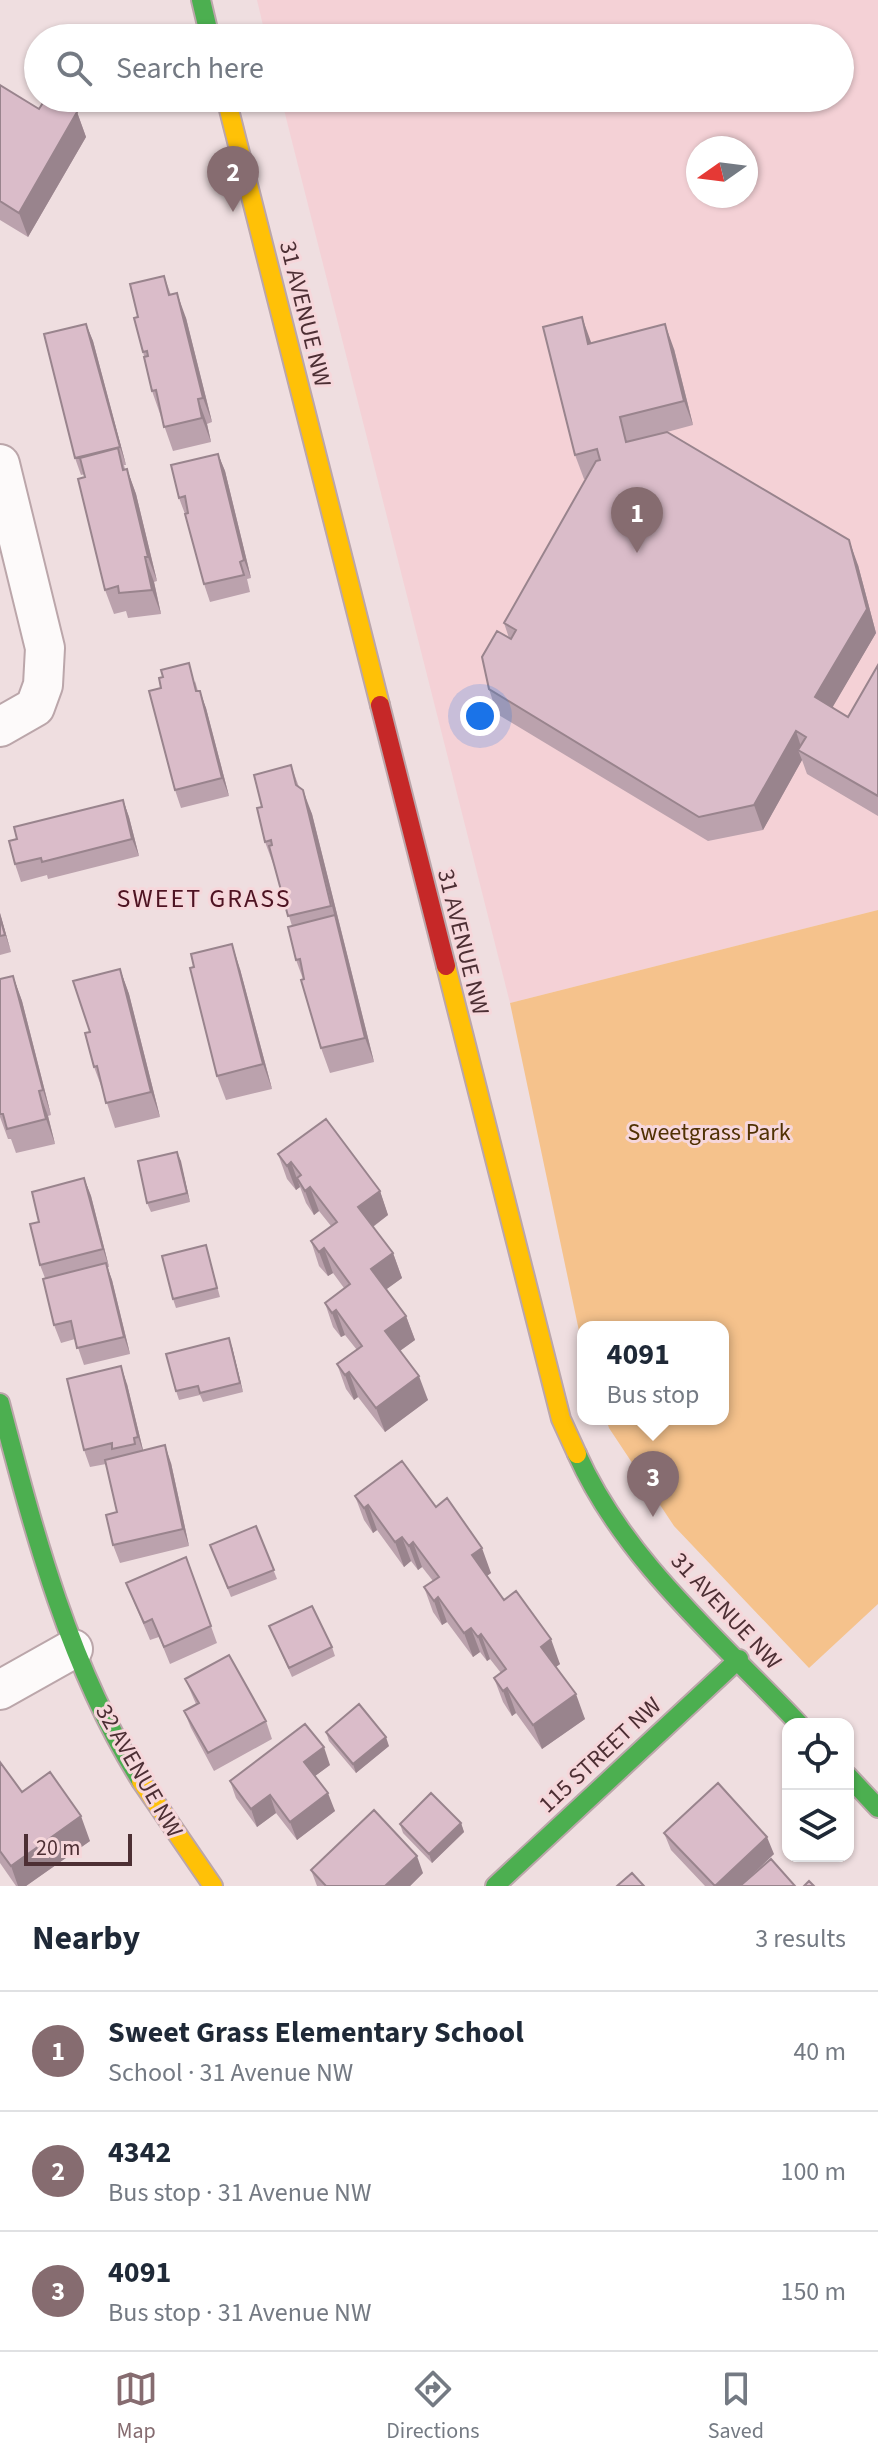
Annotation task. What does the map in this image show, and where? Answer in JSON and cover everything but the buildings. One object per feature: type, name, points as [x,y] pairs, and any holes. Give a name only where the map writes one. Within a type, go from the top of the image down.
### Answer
[{"type":"street","points":[[201,0],[207,24]]},
{"type":"street","name":"31 AVENUE NW","points":[[230,112],[561,1419],[585,1475],[618,1526],[793,1718]]},
{"type":"street","points":[[0,464],[45,648],[45,676],[35,707],[0,727]]},
{"type":"street","name":"32 AVENUE NW","points":[[0,1403],[30,1519],[73,1649],[140,1779],[213,1886]]},
{"type":"street","points":[[0,1690],[73,1649]]},
{"type":"street","name":"115 STREET NW","points":[[495,1886],[739,1659]]},
{"type":"street","points":[[854,1782],[878,1808]]},
{"type":"shaded area","points":[[257,0],[878,0],[878,910],[510,1003],[285,112],[854,112],[854,24],[263,24]]},
{"type":"green space","name":"Sweetgrass Park","points":[[878,910],[878,1604],[809,1668],[674,1526],[609,1428],[608,1425],[729,1425],[729,1321],[577,1321],[510,1003]]},
{"type":"traffic: fast","points":[[201,0],[207,24]]},
{"type":"traffic: fast","points":[[0,1403],[56,1598],[93,1692],[141,1781]]},
{"type":"traffic: fast","points":[[577,1454],[597,1493],[647,1564],[793,1718]]},
{"type":"traffic: fast","points":[[495,1886],[739,1659]]},
{"type":"traffic: fast","points":[[854,1782],[878,1808]]},
{"type":"traffic: slow","points":[[230,112],[380,705]]},
{"type":"traffic: slow","points":[[446,966],[561,1419],[577,1454]]},
{"type":"traffic: slow","points":[[141,1781],[213,1886]]},
{"type":"traffic: jam","points":[[380,705],[446,966]]},
{"type":"place","name":"4342","points":[[233,212]]},
{"type":"place","name":"Sweet Grass Elementary School","points":[[637,553]]},
{"type":"place","name":"4091","points":[[653,1517]]},
{"type":"district","name":"SWEET GRASS","points":[[204,898]]}]
